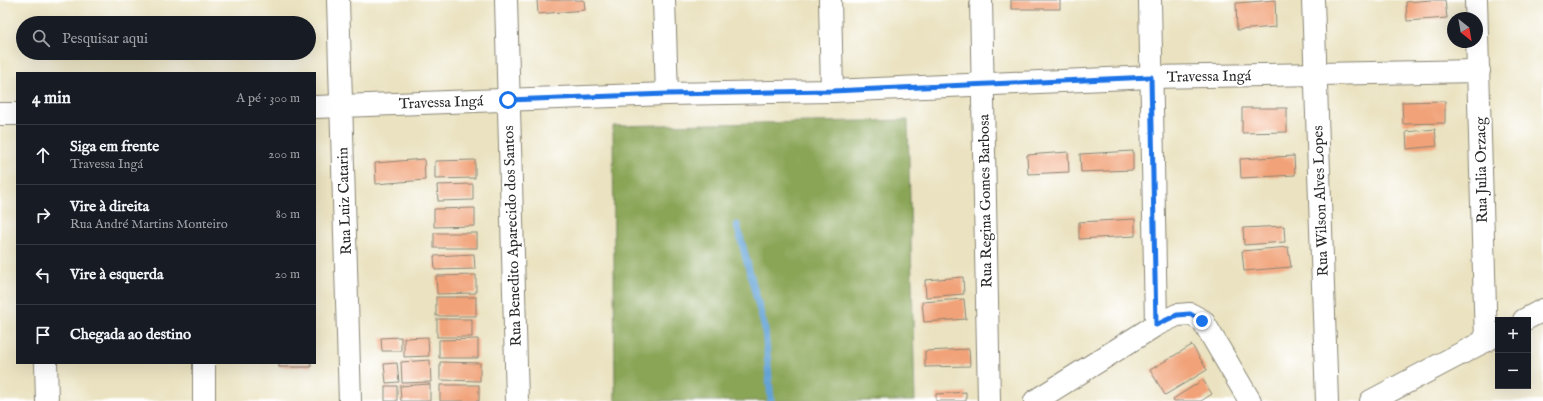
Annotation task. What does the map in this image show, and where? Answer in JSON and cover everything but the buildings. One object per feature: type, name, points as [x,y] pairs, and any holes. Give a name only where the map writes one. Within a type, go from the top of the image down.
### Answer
[{"type":"street","name":"Rua Luiz Catarin","points":[[338,0],[350,401]]},
{"type":"street","name":"Rua Benedito Aparecido dos Santos","points":[[506,0],[517,401]]},
{"type":"street","points":[[664,0],[667,94]]},
{"type":"street","points":[[830,0],[832,91]]},
{"type":"street","name":"Rua Regina Gomes Barbosa","points":[[981,0],[989,401]]},
{"type":"street","points":[[1150,0],[1156,325]]},
{"type":"street","name":"Rua Wilson Alves Lopes","points":[[1313,0],[1327,401]]},
{"type":"street","name":"Rua Julia Orzacg","points":[[1476,0],[1492,337]]},
{"type":"street","name":"Travessa Ingá","points":[[316,107],[667,94],[832,91],[1151,77],[1479,70]]},
{"type":"street","points":[[0,114],[16,114]]},
{"type":"street","points":[[1530,317],[1543,310]]},
{"type":"street","points":[[1035,401],[1156,325],[1177,315],[1190,314],[1202,321],[1250,401]]},
{"type":"street","points":[[1371,401],[1492,337]]},
{"type":"street","points":[[46,364],[47,401]]},
{"type":"street","points":[[204,364],[204,401]]},
{"type":"green space","points":[[908,120],[915,401],[615,401],[613,126]]},
{"type":"waterway","points":[[737,225],[765,329],[771,401]]},
{"type":"route","points":[[508,100],[667,94],[832,91],[1151,77],[1156,325],[1177,315],[1190,314],[1202,321]]}]
